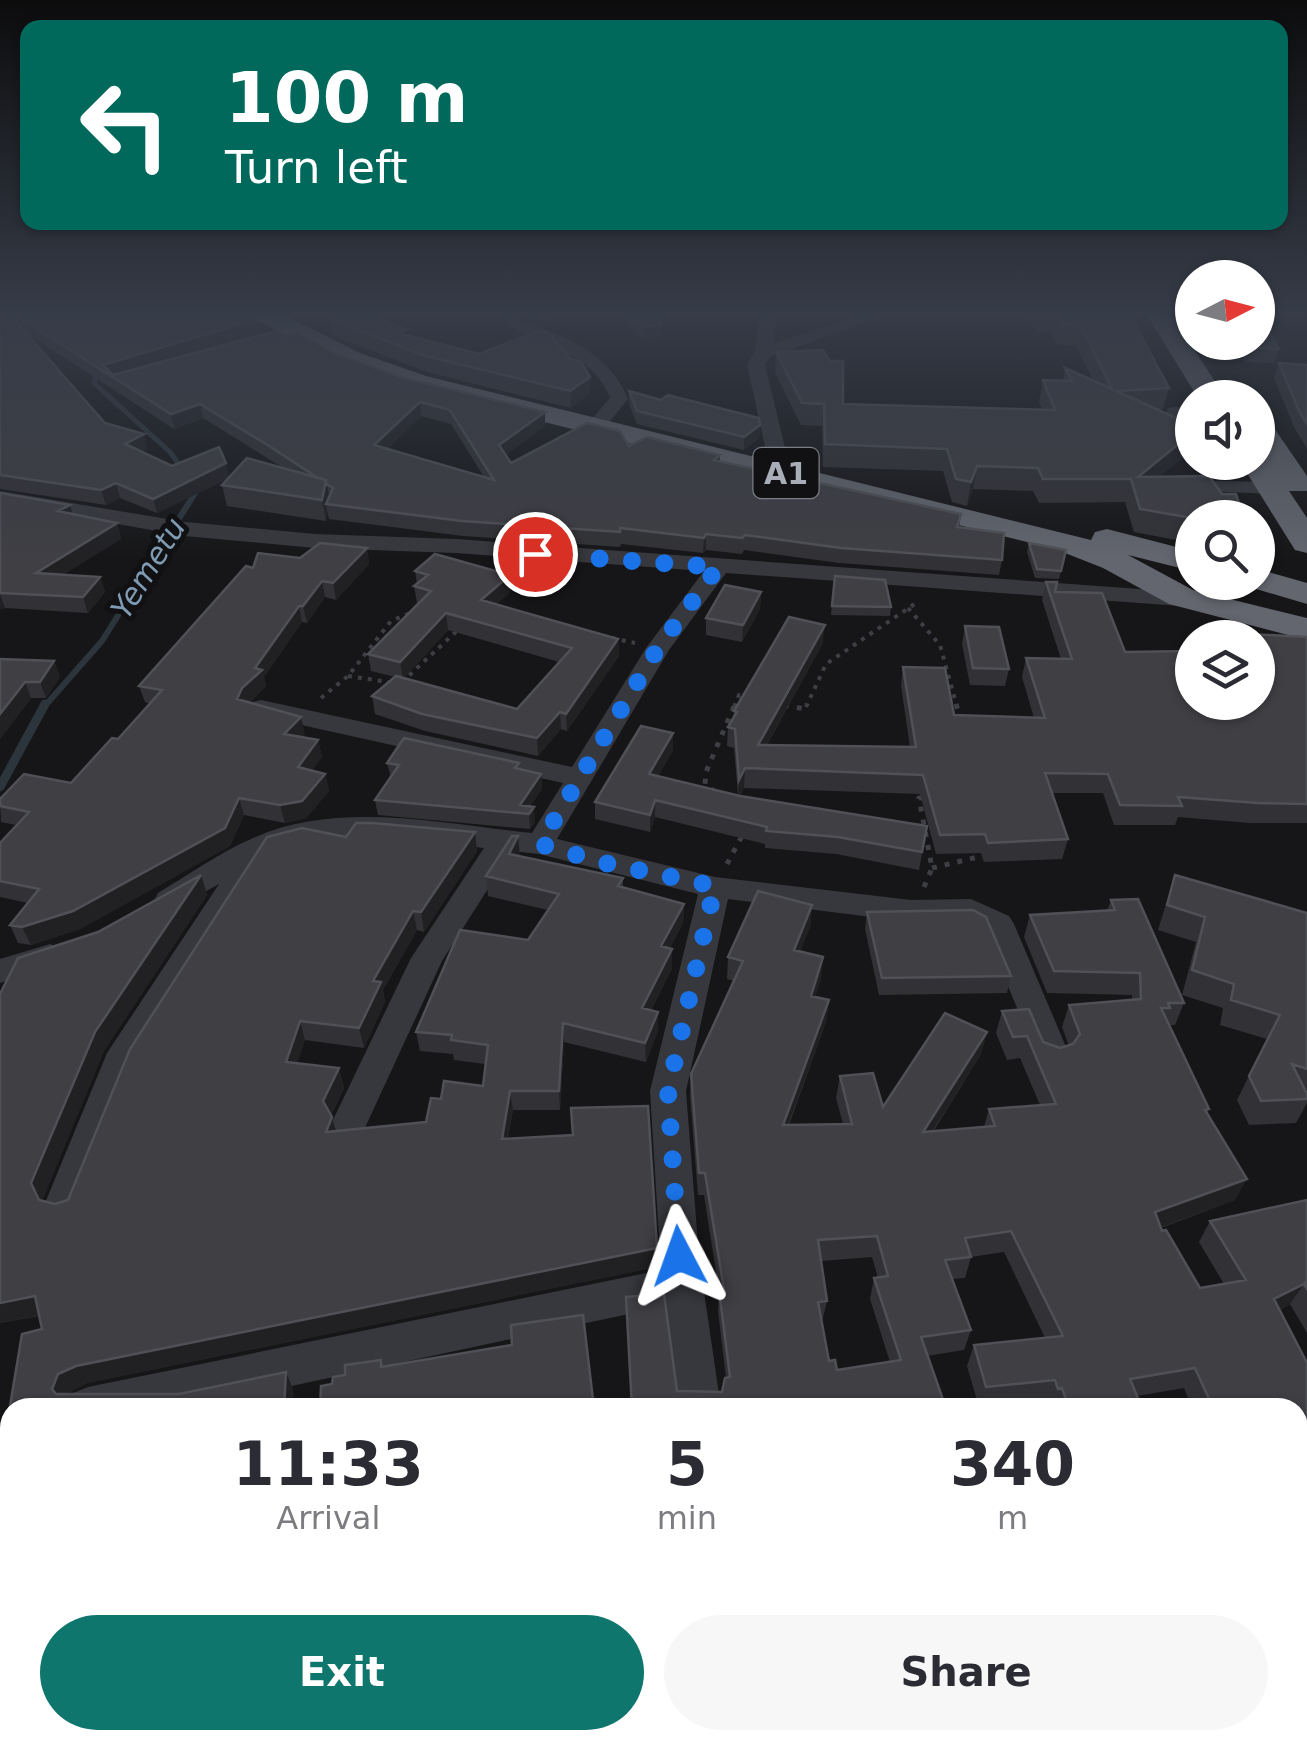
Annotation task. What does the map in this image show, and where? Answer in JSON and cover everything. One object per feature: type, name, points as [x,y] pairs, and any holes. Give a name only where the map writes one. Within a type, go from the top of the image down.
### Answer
[{"type":"highway","name":"A1","points":[[491,397],[1175,557]]},
{"type":"highway","points":[[1275,450],[1307,498]]},
{"type":"highway","name":"A1","points":[[776,465],[1092,550],[1175,591]]},
{"type":"highway","points":[[1266,480],[1307,543]]},
{"type":"highway","points":[[1275,584],[1307,594]]},
{"type":"highway","name":"A1","points":[[1194,600],[1307,629]]},
{"type":"street","points":[[600,422],[618,397]]},
{"type":"street","points":[[761,397],[776,465]]},
{"type":"street","points":[[1216,487],[1243,480]]},
{"type":"street","points":[[0,498],[149,524],[315,542],[456,546],[1175,598]]},
{"type":"street","points":[[1085,590],[1100,586],[1111,575],[1110,568],[1092,550]]},
{"type":"street","points":[[540,844],[658,648],[718,567]]},
{"type":"street","points":[[261,708],[583,778]]},
{"type":"street","points":[[140,916],[260,846],[295,832],[362,826],[540,844],[600,862],[721,875],[910,911],[971,910],[998,924],[1052,1054]]},
{"type":"street","points":[[350,1122],[427,958],[505,839]]},
{"type":"street","points":[[64,1203],[119,1064],[260,846]]},
{"type":"street","points":[[699,1398],[682,1284],[668,1091],[721,875]]},
{"type":"street","points":[[0,971],[78,945]]},
{"type":"street","points":[[136,1398],[682,1284]]},
{"type":"path","points":[[772,702],[805,709],[826,664],[908,608],[936,597],[950,582]]},
{"type":"path","points":[[908,608],[940,645],[962,730]]},
{"type":"path","points":[[299,716],[348,676],[391,621],[407,612],[420,612]]},
{"type":"path","points":[[350,727],[464,624]]},
{"type":"path","points":[[597,635],[658,648]]},
{"type":"path","points":[[348,676],[419,689]]},
{"type":"path","points":[[717,793],[705,784],[706,772],[739,695],[756,698]]},
{"type":"path","points":[[924,887],[932,868],[919,798],[929,798]]},
{"type":"path","points":[[908,828],[927,831]]},
{"type":"path","points":[[932,868],[978,857],[972,831]]},
{"type":"path","points":[[721,875],[743,834]]},
{"type":"building","points":[[0,397],[82,397],[105,423],[144,434],[125,444],[172,466],[219,447],[226,463],[153,499],[116,483],[101,490],[0,475]]},
{"type":"building","points":[[144,397],[481,397],[545,412],[499,445],[511,463],[587,423],[620,431],[629,446],[647,437],[720,455],[714,460],[961,514],[957,527],[1004,533],[1002,560],[841,548],[745,535],[742,538],[706,534],[704,538],[620,528],[620,532],[462,521],[326,504],[333,488],[326,480],[200,404],[171,414]],"holes":[[[420,402],[450,410],[494,480],[374,445]]]},
{"type":"building","points":[[631,397],[661,400],[674,397],[759,418],[760,425],[744,437],[637,411]]},
{"type":"building","points":[[799,397],[843,397],[843,404],[1055,410],[1050,397],[1128,397],[1175,417],[1175,447],[1138,477],[1212,480],[1222,494],[1236,494],[1238,500],[1175,500],[1175,515],[1140,509],[1131,479],[1043,479],[1038,468],[977,466],[971,482],[956,479],[947,449],[825,444],[824,404],[802,403]]},
{"type":"building","points":[[1293,397],[1307,397],[1307,424]]},
{"type":"building","points":[[247,458],[326,480],[322,500],[222,485]]},
{"type":"building","points":[[0,493],[70,505],[58,511],[117,523],[36,573],[100,577],[83,597],[0,593]]},
{"type":"building","points":[[320,543],[367,548],[333,583],[322,581],[299,606],[255,668],[262,670],[242,688],[237,699],[301,717],[284,734],[318,740],[298,767],[325,774],[302,801],[280,805],[239,798],[225,828],[73,911],[22,927],[10,925],[39,889],[0,881],[0,843],[29,812],[0,806],[0,799],[24,774],[71,783],[162,690],[139,686],[246,566],[253,568],[258,553],[300,558]]},
{"type":"building","points":[[1029,543],[1066,550],[1061,571],[1037,569]]},
{"type":"building","points":[[435,554],[510,575],[481,600],[618,639],[566,714],[560,712],[537,738],[422,714],[372,696],[396,676],[517,709],[572,648],[446,613],[400,662],[368,654],[431,591],[414,586],[428,575],[415,571]]},
{"type":"building","points":[[835,576],[885,580],[891,607],[832,606]]},
{"type":"building","points":[[1046,582],[1057,582],[1055,592],[1102,593],[1125,652],[1175,651],[1175,720],[1275,720],[1275,635],[1307,637],[1307,804],[1178,797],[1182,806],[1120,805],[1108,774],[1045,773],[1068,839],[988,843],[985,834],[940,835],[923,775],[745,768],[739,780],[735,729],[728,727],[789,617],[825,625],[758,745],[916,747],[903,667],[945,668],[954,715],[1045,718],[1026,658],[1072,659]]},
{"type":"building","points":[[725,585],[761,592],[743,625],[706,618]]},
{"type":"building","points":[[965,626],[999,627],[1009,669],[973,668]]},
{"type":"building","points":[[0,659],[54,661],[40,682],[25,682],[0,714]]},
{"type":"building","points":[[641,726],[673,733],[649,774],[740,796],[927,826],[922,852],[838,837],[766,831],[767,827],[655,800],[650,815],[595,802]]},
{"type":"building","points":[[404,738],[519,763],[515,768],[541,774],[520,805],[534,807],[529,814],[375,800],[399,765],[387,763]]},
{"type":"building","points":[[356,823],[475,832],[421,912],[413,911],[373,981],[381,982],[359,1028],[300,1021],[286,1062],[339,1068],[323,1101],[332,1117],[326,1132],[426,1122],[431,1098],[441,1099],[444,1081],[483,1086],[488,1045],[451,1040],[452,1035],[416,1032],[460,930],[528,940],[559,894],[486,876],[512,836],[518,836],[509,854],[623,878],[618,886],[684,904],[661,946],[672,949],[642,1008],[658,1012],[645,1043],[563,1023],[559,1091],[510,1091],[502,1139],[573,1135],[571,1108],[648,1106],[657,1248],[76,1366],[58,1374],[52,1389],[56,1394],[179,1394],[286,1372],[285,1398],[11,1398],[22,1334],[42,1329],[35,1296],[0,1303],[0,994],[18,958],[98,932],[201,875],[95,1032],[31,1183],[39,1200],[55,1204],[68,1200],[130,1049],[267,837],[302,828],[346,837]]},
{"type":"building","points":[[1175,875],[1307,913],[1307,1069],[1292,1064],[1307,1099],[1261,1101],[1249,1076],[1280,1015],[1231,1000],[1234,984],[1192,970],[1205,917],[1167,905]]},
{"type":"building","points":[[758,891],[812,905],[794,950],[823,957],[811,996],[829,1000],[783,1125],[852,1124],[840,1076],[873,1073],[883,1107],[945,1013],[987,1032],[923,1132],[995,1126],[989,1109],[1056,1104],[1027,1036],[1013,1037],[1002,1011],[1029,1009],[1043,1042],[1060,1048],[1073,1044],[1080,1034],[1069,1005],[1141,999],[1140,973],[1054,971],[1030,915],[1115,910],[1111,900],[1138,899],[1184,1003],[1168,1003],[1170,1008],[1161,1008],[1209,1109],[1205,1110],[1247,1179],[1155,1212],[1162,1231],[1166,1230],[1200,1288],[1246,1280],[1210,1221],[1307,1200],[1307,1289],[1304,1284],[1274,1299],[1307,1363],[1307,1398],[1208,1398],[1195,1368],[1130,1379],[1138,1398],[1066,1398],[1055,1380],[986,1387],[974,1345],[1063,1336],[1011,1231],[965,1238],[971,1257],[945,1260],[971,1330],[921,1337],[942,1398],[631,1398],[626,1297],[664,1294],[677,1391],[722,1392],[725,1378],[730,1377],[719,1290],[724,1290],[705,1173],[699,1173],[691,1074],[743,961],[728,957]],"holes":[[[877,1236],[888,1276],[874,1278],[901,1360],[837,1370],[835,1360],[829,1361],[818,1302],[827,1301],[818,1240]]]},
{"type":"building","points":[[973,910],[986,917],[1011,976],[882,978],[867,912]]},
{"type":"building","points":[[583,1315],[593,1398],[320,1398],[321,1386],[332,1384],[333,1377],[345,1375],[345,1365],[381,1360],[381,1367],[512,1345],[511,1325]]},
{"type":"waterway","name":"Yemetu","points":[[109,397],[170,452],[183,470]]},
{"type":"waterway","name":"Yemetu","points":[[44,707],[102,641],[197,490],[195,487]]},
{"type":"waterway","name":"Yemetu","points":[[0,787],[45,704]]},
{"type":"route","points":[[535,554],[718,567],[658,648],[540,844],[600,862],[715,886],[668,1091],[679,1256]]}]
